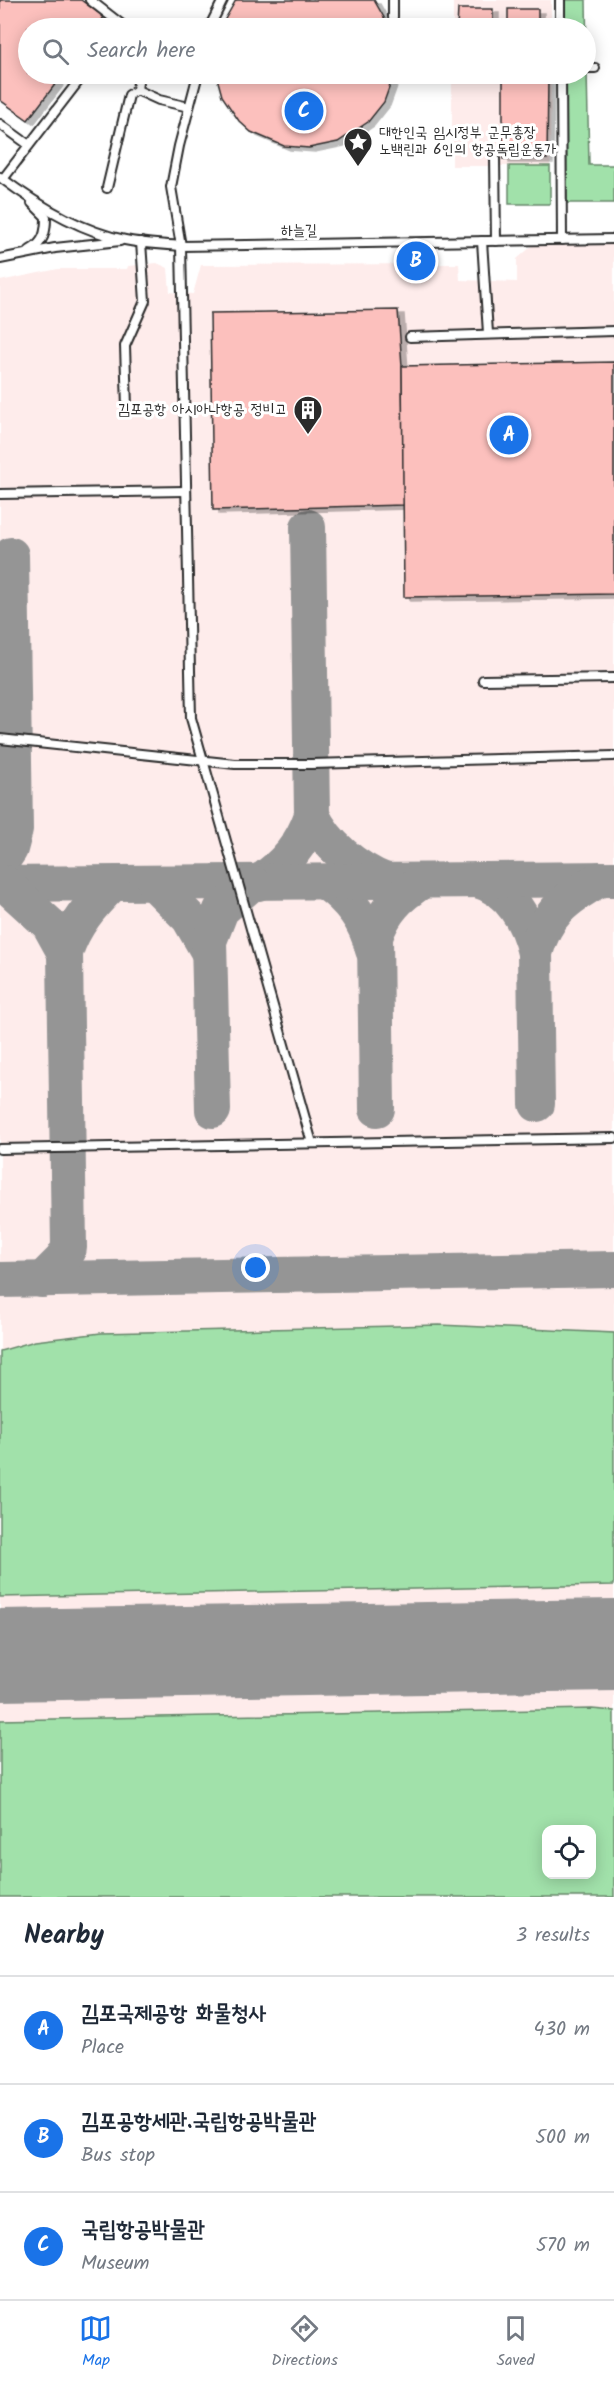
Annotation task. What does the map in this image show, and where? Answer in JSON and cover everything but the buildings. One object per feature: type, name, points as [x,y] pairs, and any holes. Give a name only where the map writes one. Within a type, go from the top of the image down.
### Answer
[{"type":"lane","points":[[90,0],[111,18]]},
{"type":"lane","points":[[214,18],[223,0]]},
{"type":"lane","points":[[393,0],[393,16]]},
{"type":"lane","points":[[560,0],[560,18]]},
{"type":"lane","points":[[1,178],[76,84]]},
{"type":"lane","points":[[137,90],[138,84]]},
{"type":"lane","points":[[195,84],[171,187],[181,246],[191,714],[312,1143]]},
{"type":"lane","points":[[561,84],[562,240]]},
{"type":"lane","points":[[137,90],[159,100],[189,107]]},
{"type":"lane","points":[[107,188],[124,106],[129,95],[137,90]]},
{"type":"lane","points":[[0,124],[28,144]]},
{"type":"lane","points":[[495,157],[496,241]]},
{"type":"lane","name":"하늘길","points":[[1,178],[26,197],[79,224],[124,240],[181,246],[614,239]]},
{"type":"lane","points":[[21,255],[39,245],[46,231],[46,217],[26,197]]},
{"type":"lane","points":[[0,260],[124,240]]},
{"type":"lane","points":[[482,241],[488,333]]},
{"type":"lane","points":[[127,407],[124,346],[146,301],[141,242]]},
{"type":"lane","points":[[410,337],[614,331]]},
{"type":"lane","points":[[0,494],[186,491]]},
{"type":"lane","points":[[483,680],[614,678]]},
{"type":"lane","points":[[0,739],[203,760],[311,765],[614,756]]},
{"type":"lane","points":[[0,1149],[614,1138]]},
{"type":"shaded area","points":[[453,0],[551,0],[551,18],[453,18]]},
{"type":"shaded area","points":[[452,84],[551,84],[550,166],[452,166]]},
{"type":"shaded area","points":[[614,244],[614,1897],[0,1897],[0,281],[58,269],[127,269],[128,266],[157,263],[168,268],[170,292],[193,294],[201,265],[459,264],[460,280],[517,282],[517,259],[532,246]]},
{"type":"green space","points":[[565,0],[586,0],[586,18],[565,18]]},
{"type":"green space","points":[[566,84],[587,84],[589,165],[614,165],[614,203],[567,203]]},
{"type":"green space","points":[[509,166],[550,166],[550,204],[509,204]]},
{"type":"green space","points":[[439,1325],[614,1333],[614,1585],[0,1597],[0,1351],[35,1341],[101,1333]]},
{"type":"green space","points":[[592,1709],[614,1711],[614,1897],[0,1897],[0,1720]]},
{"type":"taxiway","points":[[258,883],[291,854],[303,836],[312,815],[308,527]]},
{"type":"taxiway","points":[[0,864],[10,849],[15,830],[11,555]]},
{"type":"taxiway","points":[[312,815],[325,836],[343,855],[364,870],[386,881]]},
{"type":"taxiway","points":[[537,1104],[535,953],[545,927],[558,909],[577,893],[600,879]]},
{"type":"taxiway","points":[[0,884],[614,879]]},
{"type":"taxiway","points":[[477,880],[499,891],[516,908],[528,929],[535,953]]},
{"type":"taxiway","points":[[377,1109],[375,937],[393,904],[422,881]]},
{"type":"taxiway","points":[[325,882],[356,912],[366,929],[373,950]]},
{"type":"taxiway","points":[[213,1110],[209,941],[221,910],[252,883]]},
{"type":"taxiway","points":[[5,884],[49,924],[65,953]]},
{"type":"taxiway","points":[[42,1280],[62,1260],[69,1248],[65,953],[78,924],[90,907],[112,884]]},
{"type":"taxiway","points":[[155,884],[189,918],[208,951]]},
{"type":"taxiway","points":[[0,1280],[614,1269]]},
{"type":"runway","points":[[0,1655],[614,1645]]},
{"type":"place","name":"국립항공박물관","points":[[304,111]]},
{"type":"place","name":"대한인국 임시정부 군무총장 노백린과 6인의 항공독립운동가","points":[[358,168]]},
{"type":"place","name":"김포공항세관.국립항공박물관","points":[[416,261]]},
{"type":"place","name":"김포국제공항 화물청사","points":[[509,435]]},
{"type":"place","name":"김포공항 아시아나항공 정비고","points":[[308,436]]}]
